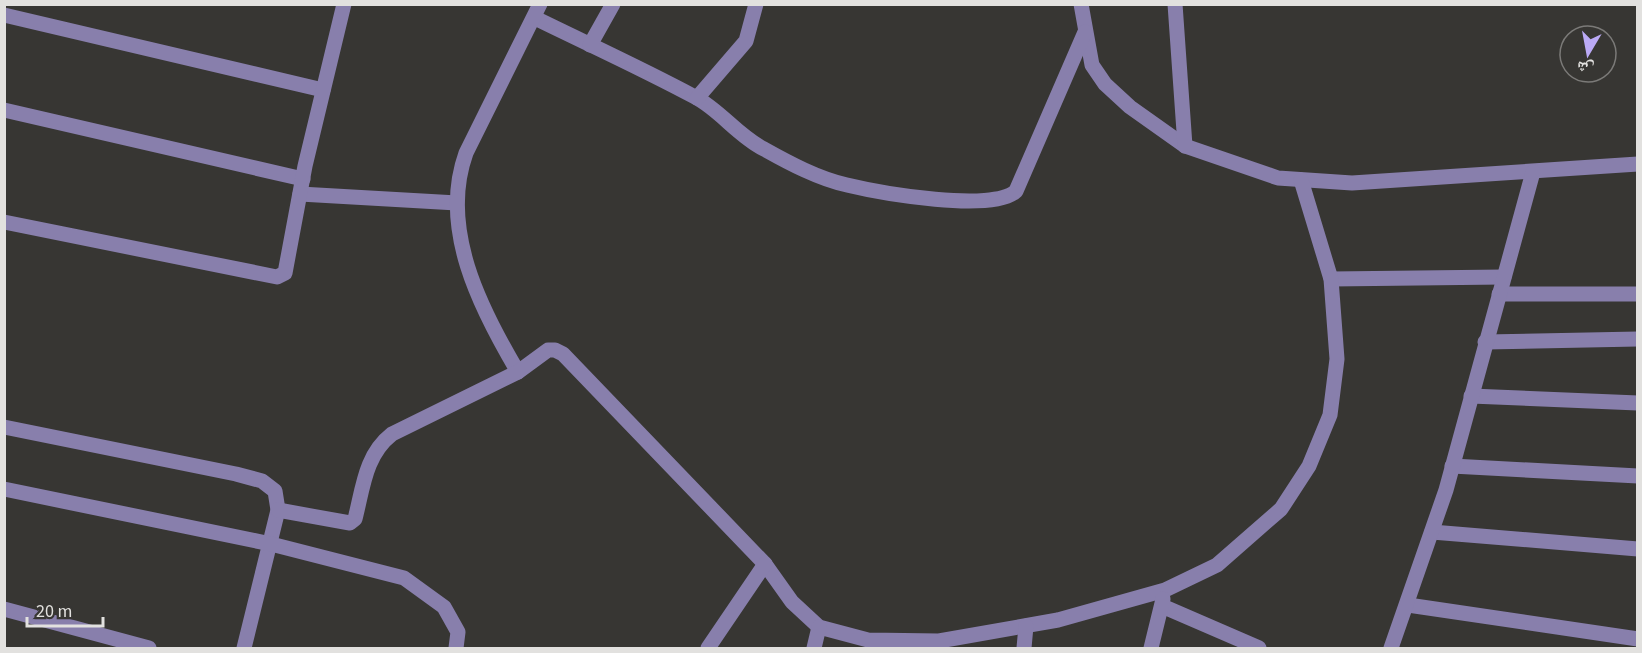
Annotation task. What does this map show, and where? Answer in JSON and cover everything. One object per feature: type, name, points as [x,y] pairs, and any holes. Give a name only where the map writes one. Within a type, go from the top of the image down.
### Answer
[{"type":"street","points":[[4,222],[277,277],[285,273],[323,90],[344,4]]},
{"type":"street","points":[[590,45],[614,4]]},
{"type":"street","points":[[697,98],[746,41],[756,4]]},
{"type":"street","points":[[1081,4],[1084,32],[1092,65],[1105,84],[1130,107],[1185,146],[1278,178],[1352,183],[1638,164]]},
{"type":"street","points":[[1175,4],[1185,146]]},
{"type":"street","points":[[518,372],[494,330],[461,246],[457,177],[465,153],[537,11],[590,45],[697,98],[762,148],[846,185],[951,202],[1009,198],[1023,179],[1084,32]]},
{"type":"street","points":[[4,15],[323,90]]},
{"type":"street","points":[[4,110],[302,187],[457,203]]},
{"type":"street","points":[[1391,648],[1432,532],[1452,466],[1533,172]]},
{"type":"street","points":[[278,510],[350,522],[355,519],[370,458],[380,444],[392,434],[518,372],[548,350],[555,350],[563,354],[765,564],[792,602],[819,627],[867,644],[939,645],[1026,626],[1165,590],[1217,565],[1281,509],[1309,466],[1330,415],[1336,359],[1331,279],[1301,180]]},
{"type":"street","points":[[1331,279],[1504,277]]},
{"type":"street","points":[[1499,294],[1638,294]]},
{"type":"street","points":[[1485,342],[1638,339]]},
{"type":"street","points":[[1471,396],[1638,403]]},
{"type":"street","points":[[4,428],[262,481],[275,490],[278,510],[244,648]]},
{"type":"street","points":[[1452,466],[1638,476]]},
{"type":"street","points":[[4,489],[271,544],[404,578],[444,607],[458,632],[456,648]]},
{"type":"street","points":[[1432,532],[1638,549]]},
{"type":"street","points":[[708,648],[765,564]]},
{"type":"street","points":[[1151,648],[1165,590]]},
{"type":"street","points":[[1407,605],[1638,639]]},
{"type":"street","points":[[1162,606],[1259,648]]},
{"type":"street","points":[[4,609],[149,648]]},
{"type":"street","points":[[1024,648],[1026,626]]},
{"type":"street","points":[[814,648],[819,627]]}]
